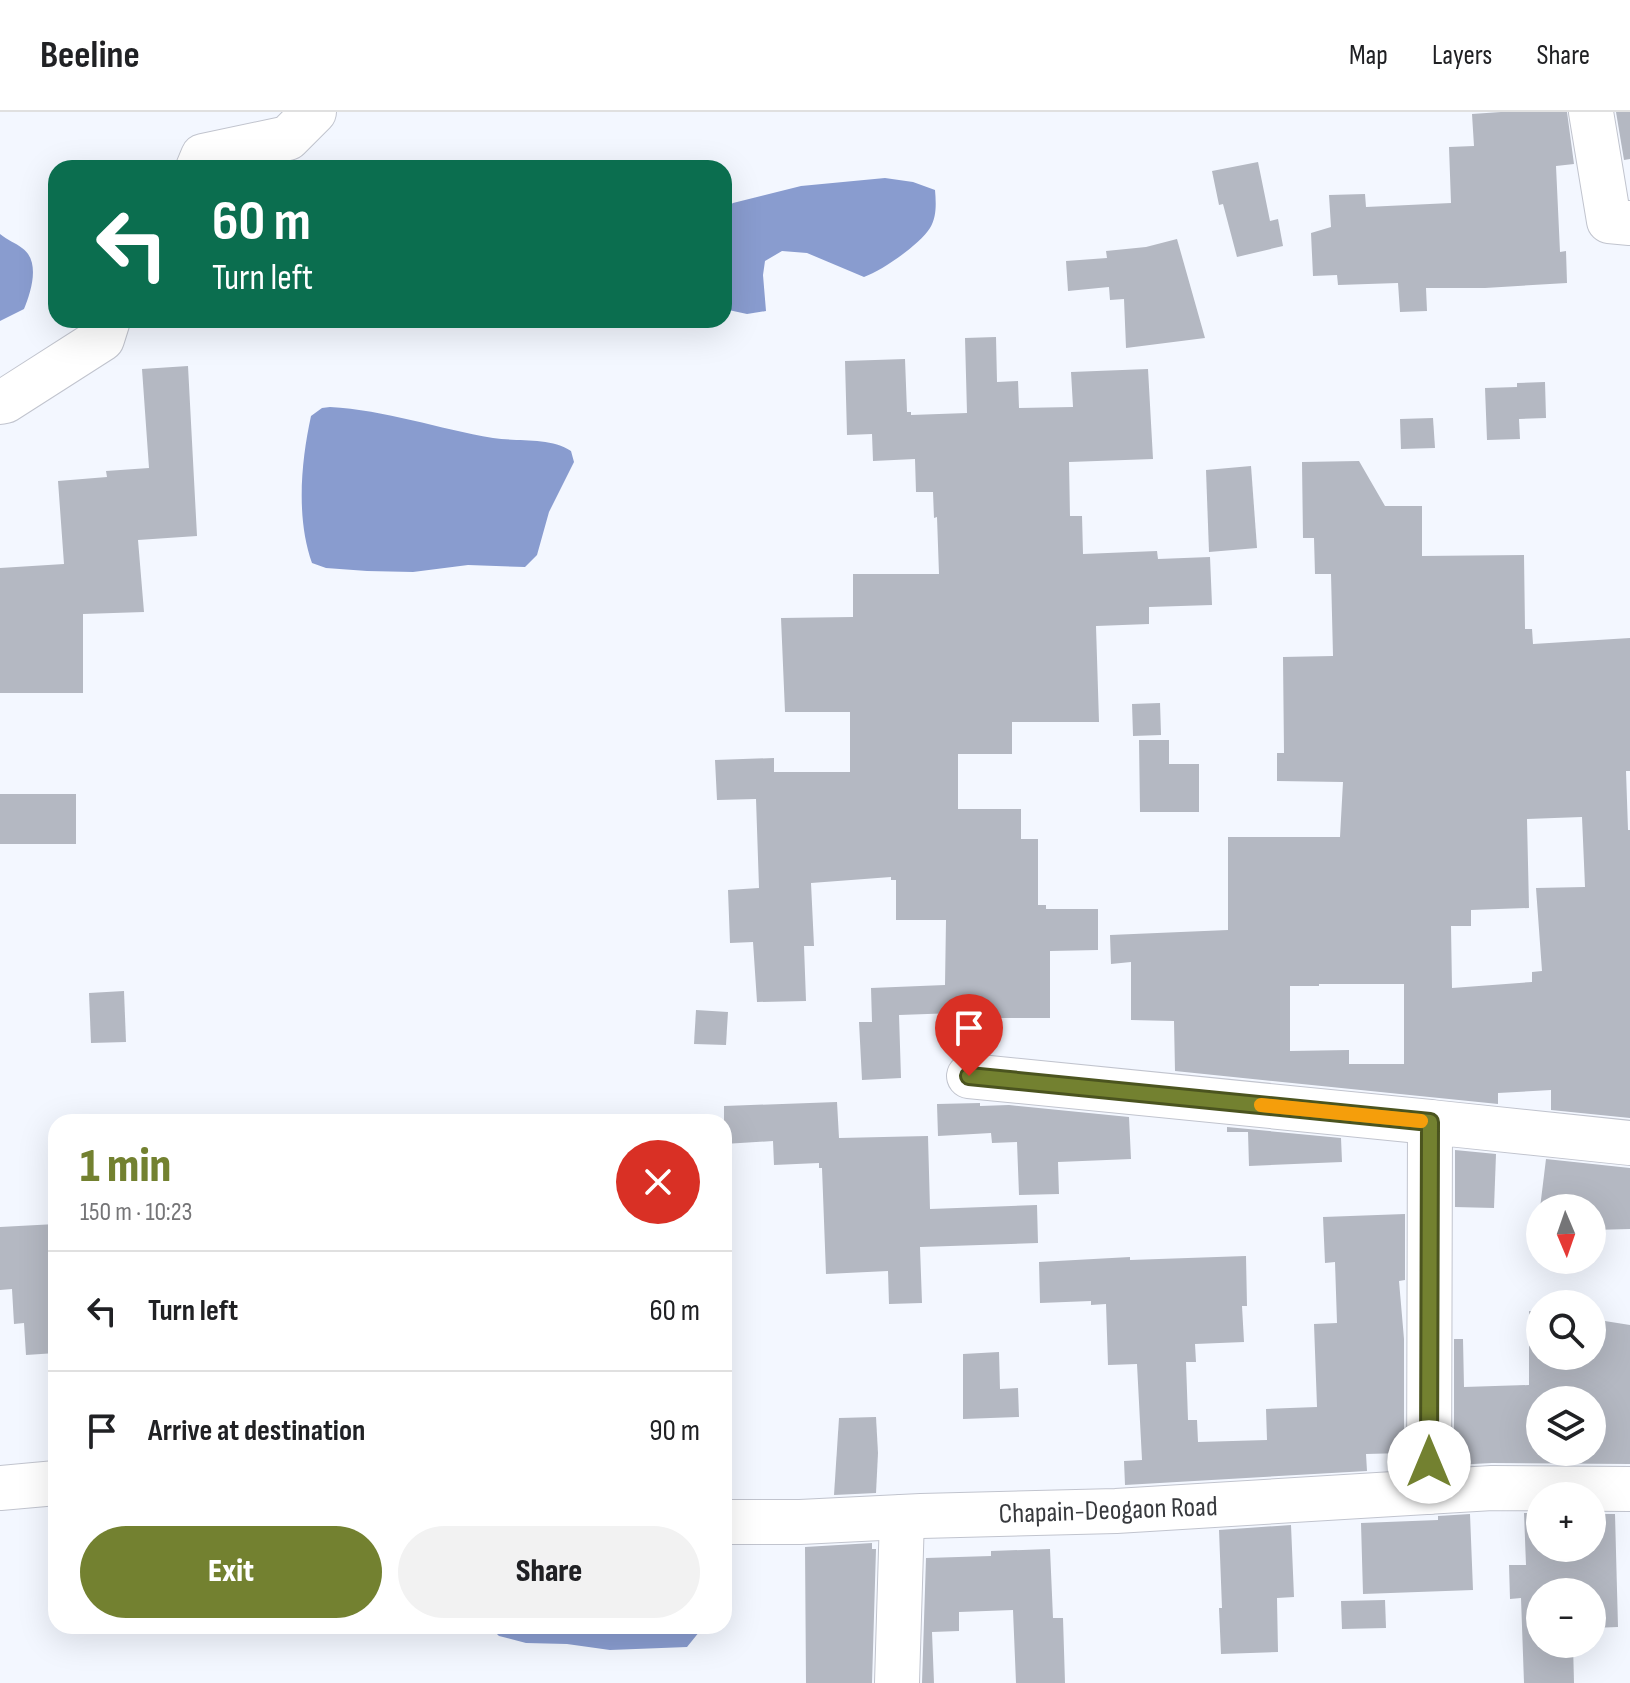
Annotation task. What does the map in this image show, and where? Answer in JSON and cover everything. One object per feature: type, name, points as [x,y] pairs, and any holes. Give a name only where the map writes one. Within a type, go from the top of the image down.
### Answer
[{"type":"street","points":[[201,160],[203,156],[288,138],[314,112]]},
{"type":"street","points":[[1591,112],[1609,221],[1630,223]]},
{"type":"street","points":[[0,402],[102,339],[105,328]]},
{"type":"street","points":[[969,1076],[1630,1143]]},
{"type":"street","points":[[1429,1492],[1430,1122]]},
{"type":"street","points":[[0,1488],[48,1484]]},
{"type":"street","name":"Chapain-Deogaon Road","points":[[732,1522],[1116,1511],[1492,1488],[1630,1489]]},
{"type":"street","points":[[897,1683],[902,1517]]},
{"type":"water","points":[[885,178],[913,182],[935,190],[936,209],[925,235],[881,269],[864,277],[807,253],[782,251],[765,261],[766,311],[747,314],[732,311],[732,204],[801,186]]},
{"type":"water","points":[[0,234],[28,254],[33,269],[24,309],[0,321]]},
{"type":"water","points":[[322,408],[371,412],[493,438],[544,442],[571,451],[574,462],[549,512],[537,555],[525,567],[468,565],[413,572],[326,568],[312,563],[302,509],[305,452],[311,416]]},
{"type":"water","points":[[497,1634],[698,1634],[687,1647],[610,1650],[567,1644],[526,1643]]},
{"type":"building","points":[[1567,112],[1574,164],[1556,166],[1560,252],[1566,251],[1567,283],[1426,288],[1427,311],[1400,312],[1398,283],[1338,285],[1337,275],[1313,276],[1311,233],[1331,227],[1329,195],[1365,194],[1366,207],[1451,203],[1449,147],[1474,146],[1472,114]]},
{"type":"building","points":[[1616,112],[1630,112],[1630,159],[1624,160]]},
{"type":"building","points":[[1258,162],[1270,221],[1278,219],[1283,246],[1237,257],[1223,204],[1219,205],[1212,171]]},
{"type":"building","points":[[1177,239],[1205,338],[1126,348],[1124,299],[1110,300],[1109,287],[1068,291],[1066,261],[1107,258],[1106,251],[1146,247]]},
{"type":"building","points":[[996,337],[997,382],[1018,381],[1019,408],[1073,407],[1071,372],[1148,369],[1153,459],[1069,462],[1070,516],[1082,516],[1083,554],[1157,551],[1158,559],[1210,557],[1212,605],[1149,607],[1149,624],[1096,626],[1099,722],[1012,722],[1012,754],[958,754],[958,809],[1021,809],[1021,839],[1038,839],[1038,905],[1046,905],[1046,909],[1098,909],[1098,950],[1050,951],[1050,1018],[984,1018],[984,1012],[899,1015],[901,1078],[862,1080],[859,1022],[872,1022],[871,988],[945,985],[946,920],[896,920],[896,880],[891,880],[891,877],[811,883],[814,946],[804,946],[806,1001],[757,1002],[753,942],[730,943],[728,890],[759,888],[756,799],[717,800],[715,760],[774,758],[774,772],[850,772],[850,712],[785,712],[781,618],[853,617],[853,574],[939,574],[933,492],[916,492],[915,459],[873,461],[872,434],[847,435],[845,361],[905,359],[907,412],[911,415],[967,413],[965,338]]},
{"type":"building","points":[[188,366],[197,536],[138,540],[144,612],[83,614],[83,693],[0,693],[0,568],[64,564],[58,481],[107,477],[106,471],[149,468],[142,369]]},
{"type":"building","points":[[1545,382],[1546,418],[1519,419],[1520,439],[1487,440],[1485,388]]},
{"type":"building","points":[[1433,418],[1435,448],[1401,449],[1400,419]]},
{"type":"building","points":[[1359,461],[1385,506],[1422,506],[1422,556],[1524,555],[1525,629],[1532,629],[1533,644],[1630,638],[1630,771],[1626,771],[1630,830],[1630,1118],[1551,1110],[1551,1090],[1498,1093],[1498,1104],[1175,1071],[1174,1021],[1131,1020],[1131,962],[1111,964],[1110,935],[1228,930],[1228,837],[1340,837],[1343,782],[1277,781],[1277,753],[1284,753],[1283,657],[1333,656],[1331,574],[1315,574],[1314,538],[1303,538],[1302,462]],"holes":[[[1582,817],[1585,887],[1536,888],[1542,971],[1532,972],[1532,982],[1452,988],[1451,926],[1471,926],[1471,910],[1529,908],[1527,819]],[[1404,984],[1404,1064],[1349,1064],[1349,1050],[1290,1051],[1290,986]]]},
{"type":"building","points":[[1251,466],[1257,548],[1209,552],[1206,470]]},
{"type":"building","points":[[1160,703],[1161,735],[1133,736],[1132,704]]},
{"type":"building","points":[[1139,740],[1169,740],[1169,764],[1199,764],[1199,812],[1140,812]]},
{"type":"building","points":[[0,794],[76,794],[76,844],[0,844]]},
{"type":"building","points":[[124,991],[126,1042],[91,1043],[89,993]]},
{"type":"building","points":[[696,1010],[728,1012],[726,1045],[694,1044]]},
{"type":"building","points":[[837,1102],[839,1138],[928,1136],[930,1209],[1037,1205],[1038,1243],[920,1247],[922,1303],[889,1304],[888,1271],[826,1274],[822,1168],[819,1168],[819,1163],[774,1165],[773,1141],[732,1144],[732,1114],[724,1114],[724,1106]]},
{"type":"building","points":[[980,1103],[980,1106],[1009,1105],[1129,1117],[1131,1159],[1058,1162],[1059,1194],[1019,1195],[1017,1142],[992,1143],[991,1133],[938,1136],[937,1104]]},
{"type":"building","points":[[1227,1127],[1341,1138],[1342,1162],[1249,1166],[1248,1132],[1227,1132]]},
{"type":"building","points":[[1455,1150],[1496,1154],[1494,1208],[1455,1207]]},
{"type":"building","points":[[1546,1159],[1630,1168],[1630,1229],[1606,1230],[1606,1194],[1542,1194]]},
{"type":"building","points":[[1405,1214],[1405,1280],[1399,1281],[1404,1339],[1404,1453],[1366,1454],[1367,1471],[1125,1485],[1124,1461],[1142,1460],[1137,1364],[1108,1365],[1106,1304],[1091,1305],[1091,1301],[1040,1303],[1039,1262],[1246,1256],[1247,1306],[1242,1306],[1244,1342],[1195,1344],[1196,1362],[1186,1362],[1188,1420],[1197,1420],[1198,1442],[1267,1440],[1266,1409],[1317,1407],[1314,1324],[1337,1323],[1335,1262],[1325,1263],[1323,1217]]},
{"type":"building","points":[[48,1224],[48,1354],[26,1355],[24,1323],[14,1324],[12,1289],[0,1290],[0,1227]]},
{"type":"building","points":[[1606,1321],[1630,1325],[1630,1464],[1606,1464],[1606,1386],[1526,1386],[1526,1463],[1454,1465],[1454,1339],[1463,1339],[1464,1387],[1529,1385],[1529,1370],[1606,1370]]},
{"type":"building","points":[[999,1352],[1000,1389],[1018,1388],[1019,1417],[963,1419],[963,1354]]},
{"type":"building","points":[[876,1417],[876,1493],[834,1495],[839,1418]]},
{"type":"building","points":[[1524,1513],[1526,1562],[1606,1562],[1606,1514],[1615,1514],[1618,1627],[1606,1627],[1606,1578],[1526,1578],[1526,1658],[1573,1658],[1574,1683],[1524,1683],[1521,1598],[1510,1599],[1509,1565],[1526,1565]]},
{"type":"building","points":[[1470,1514],[1473,1590],[1363,1594],[1361,1523],[1438,1520],[1438,1516]]},
{"type":"building","points":[[1291,1525],[1294,1597],[1277,1598],[1278,1652],[1221,1654],[1219,1530]]},
{"type":"building","points":[[872,1543],[872,1549],[876,1549],[872,1683],[806,1683],[805,1547]]},
{"type":"building","points":[[1050,1549],[1053,1618],[1063,1618],[1065,1683],[1016,1683],[1013,1610],[959,1612],[959,1631],[932,1632],[934,1683],[922,1683],[926,1558],[991,1556],[991,1551]]},
{"type":"building","points":[[1385,1600],[1386,1628],[1342,1629],[1341,1601]]},
{"type":"slow traffic","points":[[1261,1105],[1421,1121]]},
{"type":"route","points":[[969,1076],[1430,1122],[1429,1462]]}]
